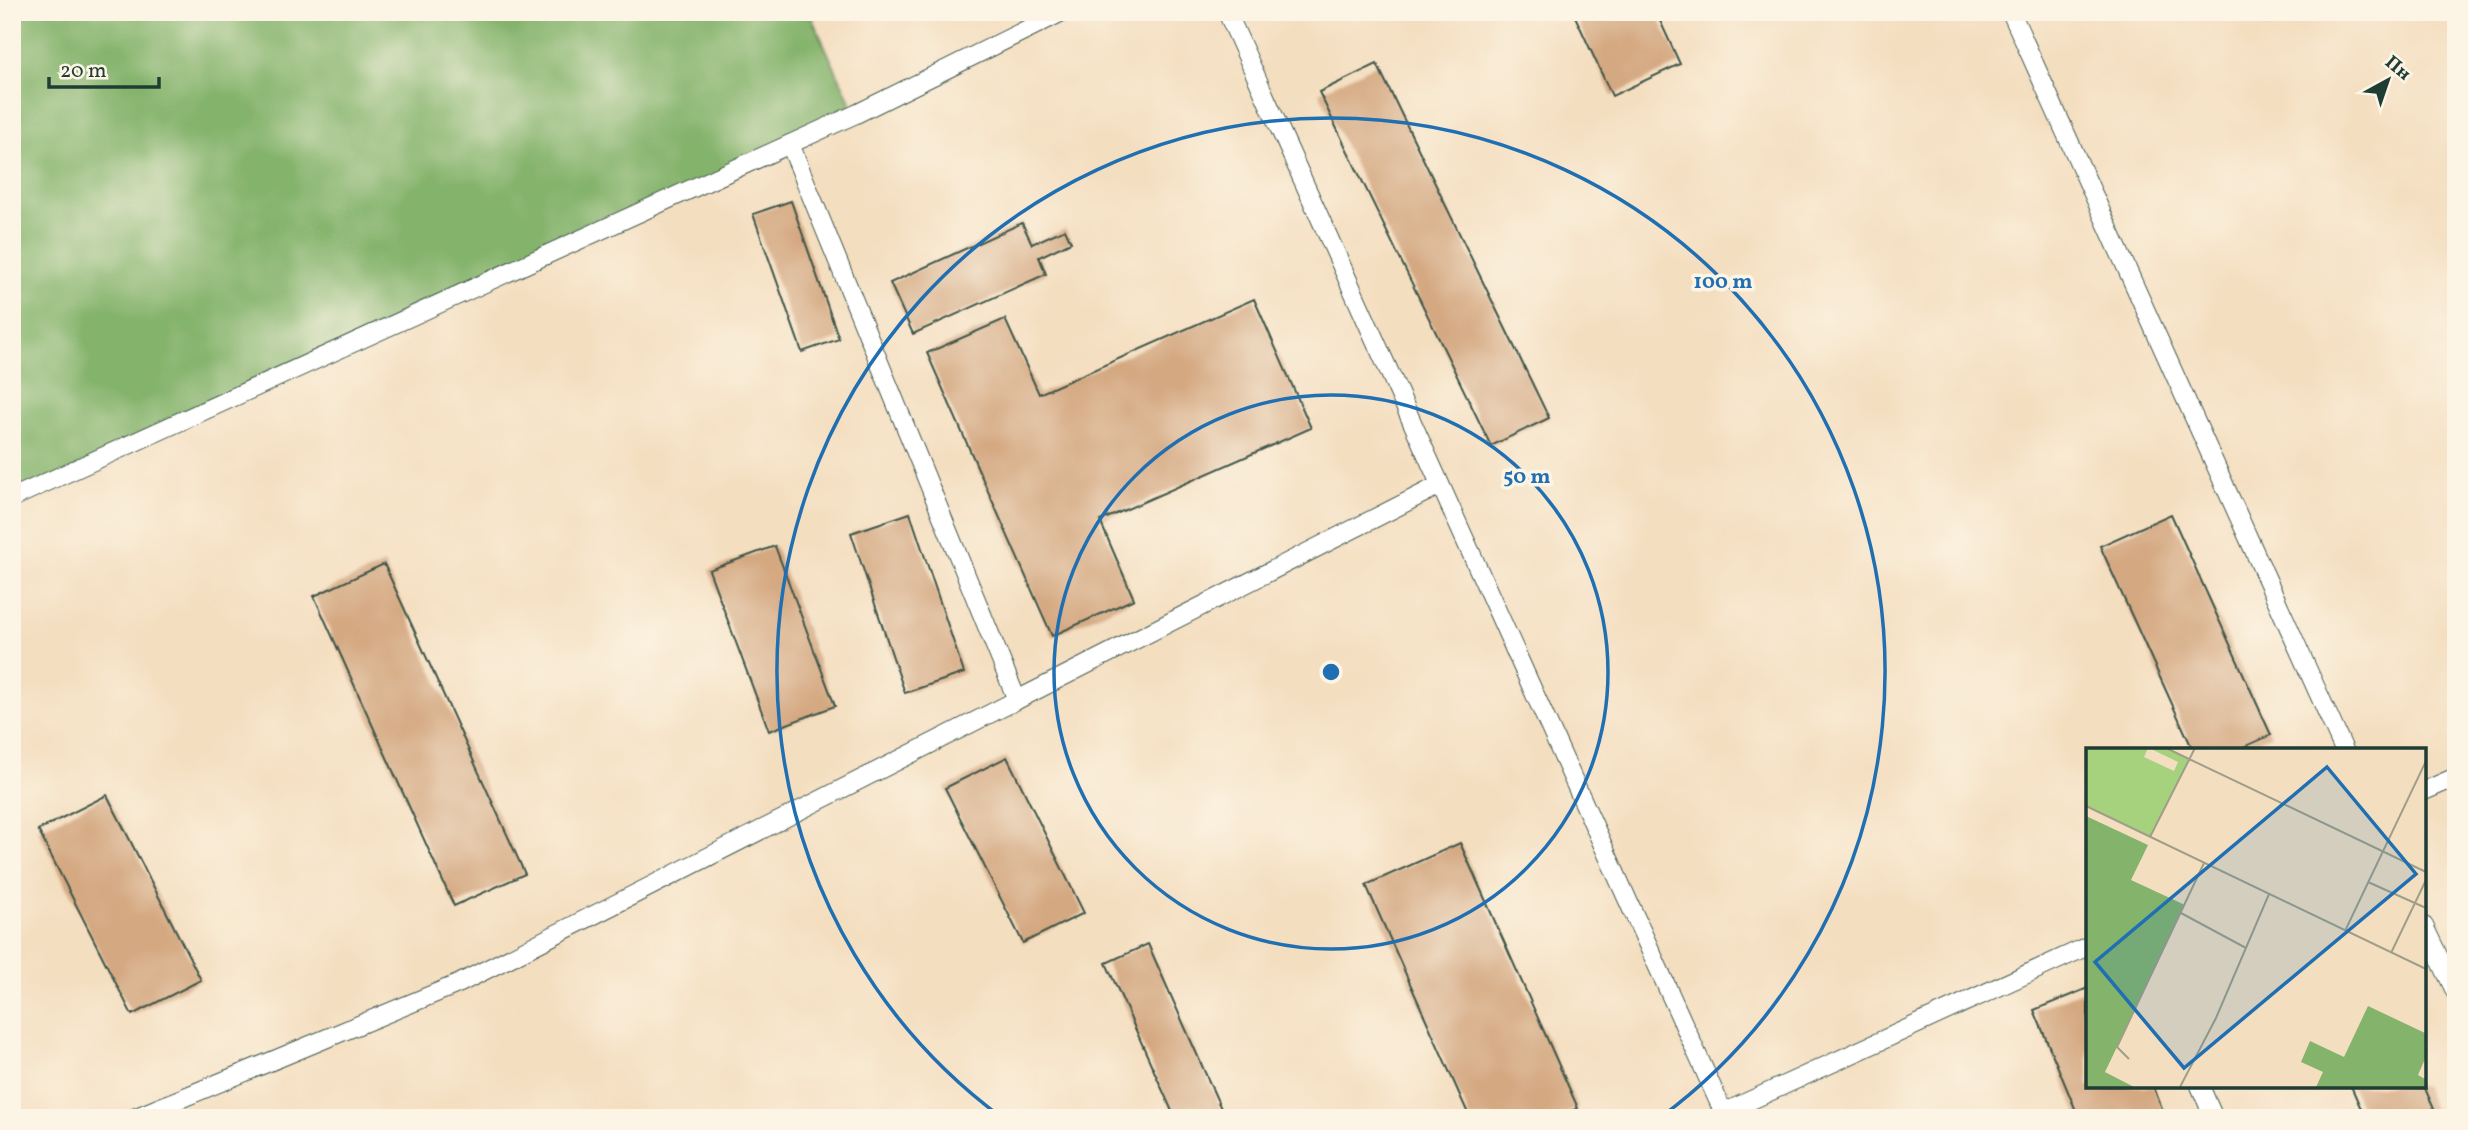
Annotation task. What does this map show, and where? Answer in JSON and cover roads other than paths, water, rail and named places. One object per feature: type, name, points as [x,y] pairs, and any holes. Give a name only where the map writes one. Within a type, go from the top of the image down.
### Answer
[{"type":"lane","points":[[12,498],[790,144],[1062,12]]},
{"type":"lane","points":[[1227,12],[1724,1115],[2086,947]]},
{"type":"lane","points":[[2011,12],[2343,748]]},
{"type":"lane","points":[[790,144],[1017,700]]},
{"type":"lane","points":[[134,1118],[460,983],[1440,485]]},
{"type":"lane","points":[[2426,790],[2456,777]]},
{"type":"lane","points":[[2426,930],[2456,993]]},
{"type":"lane","points":[[2201,1088],[2214,1118]]}]
